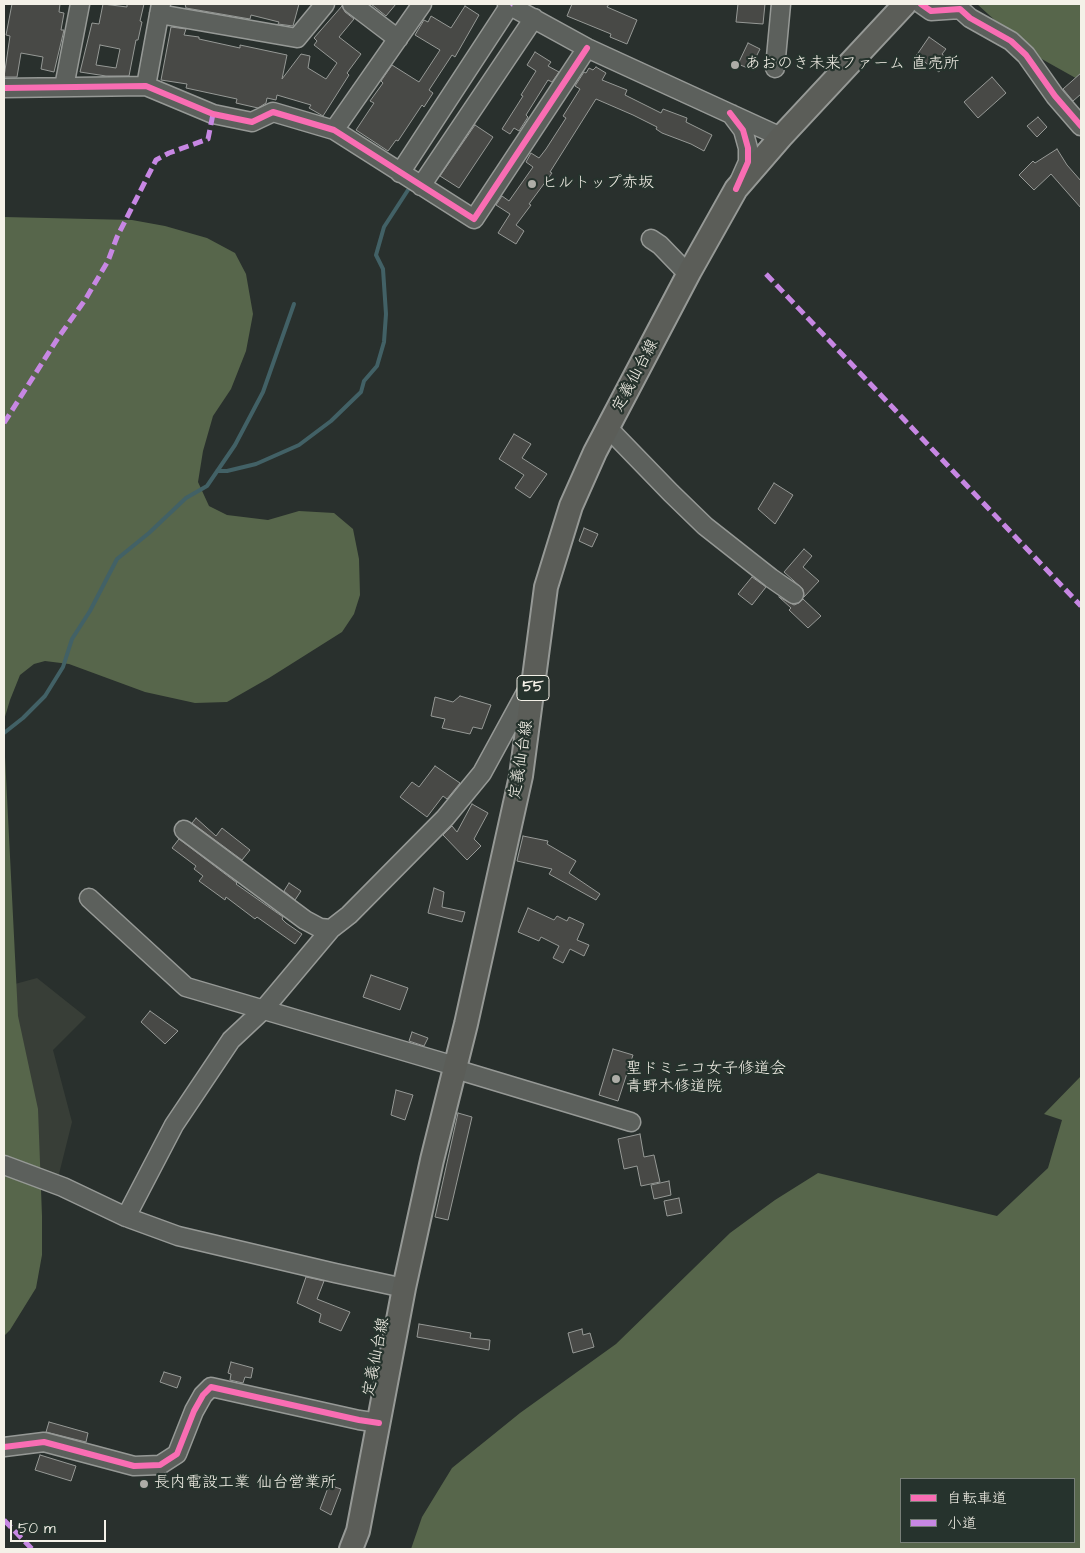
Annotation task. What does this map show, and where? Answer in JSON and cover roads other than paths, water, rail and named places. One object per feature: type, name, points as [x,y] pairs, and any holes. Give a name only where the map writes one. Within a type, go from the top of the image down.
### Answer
[{"type":"main road","name":"定義仙台線","points":[[351,1549],[358,1531],[404,1288],[432,1160],[504,858],[521,776],[546,587],[571,506],[595,452],[688,274],[736,189],[781,137],[905,4]]},
{"type":"street","points":[[64,87],[80,4]]},
{"type":"street","points":[[146,86],[160,9],[297,38],[325,4]]},
{"type":"street","points":[[352,4],[398,39]]},
{"type":"street","points":[[334,130],[422,4]]},
{"type":"street","points":[[400,173],[509,4],[587,48],[781,137]]},
{"type":"street","points":[[775,68],[781,4]]},
{"type":"street","points":[[921,4],[931,11],[960,9],[970,18],[1011,41],[1026,55],[1055,96],[1081,126]]},
{"type":"street","points":[[421,186],[534,18]]},
{"type":"street","points":[[4,88],[146,86],[213,114],[252,122],[273,112],[334,130],[474,219],[587,48]]},
{"type":"street","points":[[454,92],[476,104]]},
{"type":"street","points":[[730,113],[742,130],[748,148],[748,162],[736,189]]},
{"type":"street","points":[[651,239],[660,245],[688,274]]},
{"type":"street","points":[[608,428],[670,493],[705,526],[794,594]]},
{"type":"street","points":[[126,1217],[174,1125],[231,1040],[263,1010],[331,929],[349,915],[445,818],[482,773],[534,678]]},
{"type":"street","points":[[184,830],[305,920],[320,928],[331,929]]},
{"type":"street","points":[[89,898],[186,987],[632,1122]]},
{"type":"street","points":[[4,1165],[62,1188],[126,1217],[178,1236],[404,1288]]},
{"type":"street","points":[[4,1447],[44,1442],[134,1466],[160,1465],[177,1454],[194,1411],[203,1395],[211,1387],[379,1423]]},
{"type":"waterway","points":[[217,471],[227,471],[256,464],[299,445],[331,421],[361,392],[364,381],[377,366],[384,342],[386,314],[383,269],[376,255],[384,227],[408,190]]},
{"type":"waterway","points":[[4,733],[23,718],[45,696],[63,667],[72,639],[90,611],[117,559],[149,533],[186,498],[207,486],[235,445],[263,392],[294,304]]},
{"type":"place","name":"あおのき未来ファーム 直売所","points":[[735,65]]},
{"type":"place","name":"ヒルトップ赤坂","points":[[532,184]]},
{"type":"place","name":"聖ドミニコ女子修道会 青野木修道院","points":[[616,1079]]},
{"type":"place","name":"長内電設工業 仙台営業所","points":[[144,1484]]}]
